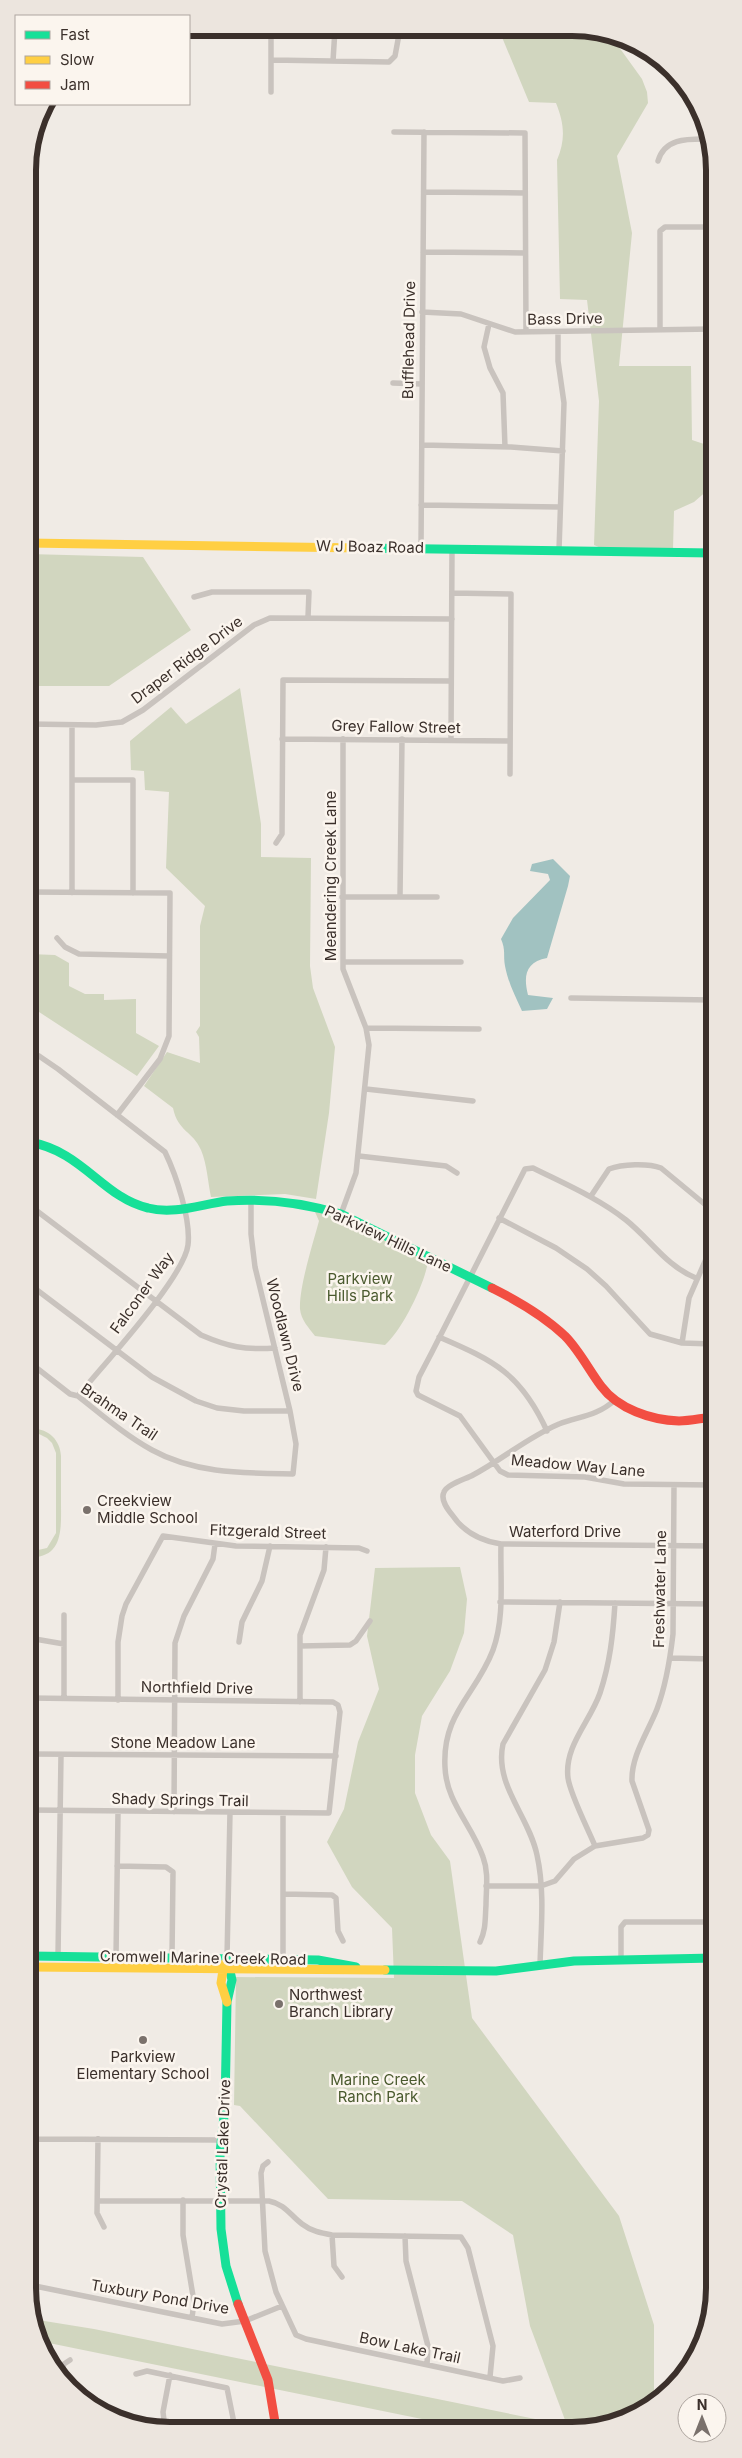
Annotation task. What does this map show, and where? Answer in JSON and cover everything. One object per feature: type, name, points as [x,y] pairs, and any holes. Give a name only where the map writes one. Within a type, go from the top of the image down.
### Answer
[{"type":"street","points":[[271,36],[271,92]]},
{"type":"street","points":[[333,61],[335,36]]},
{"type":"street","points":[[272,60],[390,62],[395,56],[399,36]]},
{"type":"street","points":[[394,132],[525,133],[526,332]]},
{"type":"street","name":"Bufflehead Drive","points":[[422,548],[421,384],[424,132]]},
{"type":"street","points":[[658,161],[666,147],[674,141],[702,139]]},
{"type":"street","points":[[424,192],[525,194]]},
{"type":"street","points":[[660,330],[661,229],[706,227]]},
{"type":"street","points":[[423,252],[525,253]]},
{"type":"street","name":"Bass Drive","points":[[422,312],[456,313],[511,332],[706,330]]},
{"type":"street","points":[[489,324],[484,347],[490,368],[503,393],[505,446]]},
{"type":"street","points":[[558,332],[558,360],[564,396],[559,550]]},
{"type":"street","points":[[393,383],[421,384]]},
{"type":"street","points":[[422,445],[505,446],[563,451]]},
{"type":"street","points":[[422,505],[559,506]]},
{"type":"street","name":"W J Boaz Road","points":[[37,543],[706,553]]},
{"type":"street","points":[[451,740],[452,548]]},
{"type":"street","points":[[194,597],[212,592],[309,592],[308,617]]},
{"type":"street","points":[[452,593],[511,594],[510,774]]},
{"type":"street","name":"Draper Ridge Drive","points":[[37,724],[72,725],[122,722],[142,710],[262,620],[280,617],[452,618]]},
{"type":"street","points":[[276,843],[282,834],[283,680],[451,681]]},
{"type":"street","points":[[72,725],[72,893]]},
{"type":"street","name":"Grey Fallow Street","points":[[282,739],[510,740]]},
{"type":"street","name":"Meandering Creek Lane","points":[[341,1214],[354,1181],[359,1156],[369,1045],[366,1028],[344,975],[342,897],[343,739]]},
{"type":"street","points":[[400,897],[402,739]]},
{"type":"street","points":[[72,780],[133,780],[133,893]]},
{"type":"street","points":[[37,892],[170,893],[169,1036],[160,1059],[117,1114]]},
{"type":"street","points":[[342,897],[437,897]]},
{"type":"street","points":[[57,938],[65,947],[79,954],[169,956]]},
{"type":"street","points":[[343,962],[462,962]]},
{"type":"street","points":[[572,998],[706,1000]]},
{"type":"street","points":[[366,1028],[479,1029]]},
{"type":"street","name":"Falconer Way","points":[[37,1056],[58,1068],[165,1152],[173,1172],[188,1237],[184,1261],[117,1349],[78,1396]]},
{"type":"street","points":[[366,1089],[473,1101]]},
{"type":"street","name":"Parkview Hills Lane","points":[[37,1143],[46,1144],[64,1153],[126,1200],[145,1208],[162,1211],[183,1209],[214,1202],[287,1202],[316,1206],[341,1214],[523,1304],[554,1326],[576,1350],[602,1388],[615,1400],[634,1410],[665,1420],[679,1421],[705,1418]]},
{"type":"street","points":[[359,1156],[446,1166],[457,1173]]},
{"type":"street","points":[[591,1196],[609,1169],[619,1166],[654,1166],[661,1168],[706,1205]]},
{"type":"street","points":[[547,1431],[535,1404],[512,1376],[490,1361],[439,1337],[524,1170],[533,1168],[591,1196],[638,1231],[668,1262],[696,1278]]},
{"type":"street","name":"Woodlawn Drive","points":[[251,1202],[251,1234],[255,1267],[290,1411],[296,1444],[293,1474]]},
{"type":"street","points":[[37,1211],[201,1335],[225,1346],[246,1350],[275,1348]]},
{"type":"street","points":[[499,1218],[556,1248],[587,1269],[606,1286],[650,1334],[682,1343],[705,1344]]},
{"type":"street","points":[[682,1343],[687,1307],[696,1278],[705,1258]]},
{"type":"street","points":[[36,1290],[152,1377],[196,1401],[216,1408],[244,1411],[290,1411]]},
{"type":"street","name":"Meadow Way Lane","points":[[439,1337],[419,1377],[416,1392],[418,1395],[460,1416],[500,1471],[516,1476],[585,1477],[619,1484],[705,1485]]},
{"type":"street","name":"Brahma Trail","points":[[36,1368],[70,1394],[78,1396],[126,1434],[153,1451],[176,1460],[209,1469],[238,1473],[293,1474]]},
{"type":"street","points":[[493,1463],[521,1443],[559,1424],[596,1414],[615,1400]]},
{"type":"street","name":"Waterford Drive","points":[[493,1463],[447,1488],[443,1493],[446,1505],[459,1525],[479,1538],[501,1544],[705,1546]]},
{"type":"street","name":"Freshwater Lane","points":[[595,1846],[643,1838],[648,1834],[649,1830],[631,1774],[634,1760],[657,1708],[670,1658],[674,1604],[674,1485]]},
{"type":"street","name":"Fitzgerald Street","points":[[118,1700],[118,1642],[122,1616],[160,1538],[168,1535],[215,1544],[359,1548],[366,1551]]},
{"type":"street","points":[[174,1812],[174,1649],[176,1637],[184,1616],[213,1559],[215,1544]]},
{"type":"street","points":[[480,1942],[485,1933],[487,1875],[483,1857],[460,1816],[448,1787],[445,1750],[454,1715],[484,1671],[499,1631],[501,1544]]},
{"type":"street","points":[[239,1642],[242,1622],[262,1581],[270,1546]]},
{"type":"street","points":[[300,1702],[300,1635],[324,1570],[326,1547]]},
{"type":"street","points":[[500,1602],[705,1604]]},
{"type":"street","points":[[540,1965],[542,1886],[534,1838],[504,1778],[500,1756],[503,1744],[545,1670],[554,1642],[560,1602]]},
{"type":"street","points":[[486,1886],[542,1886],[555,1881],[574,1859],[595,1846],[568,1781],[568,1765],[572,1747],[591,1714],[607,1673],[613,1646],[615,1603]]},
{"type":"street","points":[[64,1615],[64,1698]]},
{"type":"street","points":[[300,1646],[350,1645],[356,1641],[370,1621]]},
{"type":"street","points":[[36,1639],[64,1644]]},
{"type":"street","points":[[670,1658],[705,1659]]},
{"type":"street","name":"Northfield Drive","points":[[36,1698],[333,1702],[338,1705],[340,1712],[340,1730],[336,1756]]},
{"type":"street","name":"Stone Meadow Lane","points":[[36,1754],[336,1756]]},
{"type":"street","points":[[58,1956],[61,1754]]},
{"type":"street","name":"Shady Springs Trail","points":[[36,1810],[329,1814],[336,1756]]},
{"type":"street","points":[[116,1967],[118,1812]]},
{"type":"street","points":[[227,1958],[230,1812]]},
{"type":"street","points":[[283,1813],[283,1959]]},
{"type":"street","points":[[117,1866],[166,1867],[173,1872],[172,1957]]},
{"type":"street","points":[[283,1894],[332,1895],[336,1898],[338,1931],[343,1941]]},
{"type":"street","points":[[621,1959],[621,1927],[625,1922],[705,1922]]},
{"type":"street","name":"Cromwell Marine Creek Road","points":[[36,1956],[318,1960],[379,1970]]},
{"type":"street","name":"Crystal Lake Drive","points":[[227,1958],[222,1968],[222,1993],[227,2002]]},
{"type":"street","name":"Crystal Lake Drive","points":[[227,1958],[232,1968],[232,1993],[227,2002],[225,2106],[220,2140],[221,2228],[226,2266],[237,2302],[268,2380],[275,2422]]},
{"type":"street","name":"Cromwell Marine Creek Road","points":[[36,1967],[493,1971],[574,1960],[705,1958]]},
{"type":"street","points":[[36,2139],[220,2140]]},
{"type":"street","points":[[98,2139],[98,2219],[104,2227]]},
{"type":"street","points":[[268,2162],[263,2166],[261,2173],[265,2251],[282,2306]]},
{"type":"street","points":[[183,2200],[183,2235],[194,2302],[192,2318]]},
{"type":"street","points":[[98,2201],[277,2202],[310,2229],[332,2235],[453,2236],[464,2239],[493,2346],[490,2377]]},
{"type":"street","points":[[332,2235],[334,2266],[342,2277]]},
{"type":"street","points":[[405,2236],[406,2261],[428,2346],[427,2364]]},
{"type":"street","name":"Tuxbury Pond Drive","points":[[36,2286],[222,2324],[245,2321],[282,2306]]},
{"type":"street","name":"Bow Lake Trail","points":[[282,2306],[296,2335],[306,2339],[503,2380],[520,2378]]},
{"type":"street","points":[[63,2367],[64,2364],[70,2360]]},
{"type":"street","points":[[136,2374],[147,2371],[227,2388],[234,2422]]},
{"type":"street","points":[[165,2421],[164,2405],[170,2375]]},
{"type":"green space","points":[[502,36],[589,37],[615,43],[642,79],[647,92],[648,103],[617,156],[632,233],[619,366],[691,366],[692,440],[706,445],[706,492],[694,502],[674,511],[673,549],[601,548],[594,545],[599,401],[587,300],[560,299],[557,160],[563,138],[561,117],[556,103],[529,102]]},
{"type":"green space","points":[[37,554],[143,557],[191,630],[109,686],[37,686]]},
{"type":"green space","points":[[240,688],[261,824],[261,857],[311,858],[310,966],[313,988],[335,1047],[329,1113],[316,1199],[285,1194],[211,1197],[205,1161],[198,1144],[178,1122],[173,1108],[144,1086],[167,1052],[200,1063],[199,1037],[196,1032],[200,1026],[200,926],[205,906],[166,868],[169,792],[145,790],[144,771],[131,770],[130,741],[171,707],[186,724]]},
{"type":"green space","points":[[37,954],[55,955],[69,963],[69,986],[85,994],[104,994],[104,1000],[136,999],[136,1033],[159,1046],[137,1076],[37,1010]]},
{"type":"green space","name":"Parkview Hills Park","points":[[318,1210],[331,1214],[428,1261],[418,1294],[412,1306],[392,1338],[385,1345],[315,1336],[304,1320],[300,1309],[300,1300],[319,1221],[315,1212]]},
{"type":"green space","points":[[36,1429],[47,1432],[55,1439],[60,1450],[61,1512],[60,1531],[55,1547],[49,1553],[36,1556],[36,1550],[47,1548],[56,1533],[56,1453],[52,1443],[37,1433]]},
{"type":"green space","name":"Marine Creek Ranch Park","points":[[460,1567],[467,1599],[464,1633],[450,1671],[422,1716],[415,1755],[415,1793],[431,1835],[450,1861],[472,2018],[619,2216],[654,2325],[654,2393],[639,2404],[615,2415],[598,2419],[566,2422],[530,2326],[513,2235],[462,2201],[328,2199],[240,2106],[234,2105],[236,1977],[394,1978],[392,1928],[352,1887],[327,1842],[344,1809],[358,1742],[379,1689],[367,1636],[375,1568]]},
{"type":"green space","points":[[40,2320],[94,2329],[545,2421],[437,2422],[48,2343]]},
{"type":"water","points":[[553,859],[570,876],[568,886],[547,958],[530,966],[526,981],[528,995],[553,998],[547,1009],[522,1011],[508,978],[501,939],[513,918],[550,880],[548,874],[530,871],[532,864]]},
{"type":"traffic: fast","points":[[362,548],[706,553]]},
{"type":"traffic: fast","points":[[37,1144],[64,1155],[118,1194],[148,1208],[178,1210],[227,1201],[256,1200],[285,1202],[327,1210],[341,1214],[492,1288]]},
{"type":"traffic: fast","points":[[36,1956],[318,1960],[356,1967]]},
{"type":"traffic: fast","points":[[227,1958],[232,1980],[227,2002],[225,2107],[220,2153],[221,2229],[226,2266],[238,2304]]},
{"type":"traffic: fast","points":[[385,1970],[496,1971],[574,1961],[705,1958]]},
{"type":"traffic: slow","points":[[37,543],[362,548]]},
{"type":"traffic: slow","points":[[224,1964],[221,1983],[227,2002]]},
{"type":"traffic: slow","points":[[36,1967],[385,1970]]},
{"type":"traffic: jam","points":[[492,1288],[530,1309],[565,1336],[575,1347],[601,1386],[616,1401],[646,1416],[683,1421],[705,1418]]},
{"type":"traffic: jam","points":[[238,2304],[268,2380],[275,2422]]},
{"type":"place","name":"Creekview Middle School","points":[[87,1510]]},
{"type":"place","name":"Northwest Branch Library","points":[[279,2004]]},
{"type":"place","name":"Parkview Elementary School","points":[[143,2040]]}]
